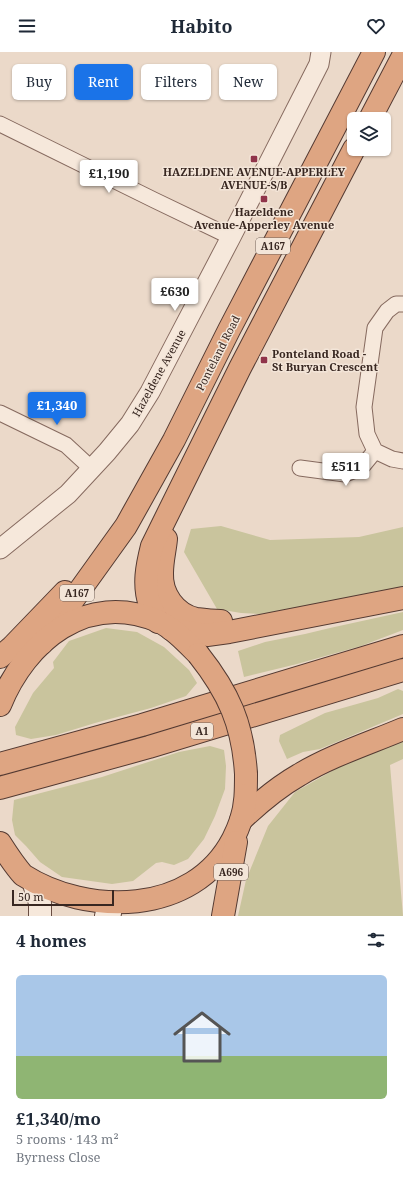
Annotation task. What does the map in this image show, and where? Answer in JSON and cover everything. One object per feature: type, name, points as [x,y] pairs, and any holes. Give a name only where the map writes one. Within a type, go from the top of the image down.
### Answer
[{"type":"highway","name":"Ponteland Road","points":[[42,643],[126,526],[174,440],[374,52]]},
{"type":"highway","points":[[374,112],[403,56]]},
{"type":"highway","name":"A167","points":[[165,626],[150,605],[146,588],[147,567],[152,546],[244,361],[350,156]]},
{"type":"highway","points":[[170,511],[162,573],[165,592],[175,607],[182,613],[195,618],[214,621],[272,624]]},
{"type":"highway","points":[[0,657],[12,647],[113,545]]},
{"type":"highway","points":[[3,696],[23,664],[42,643],[58,629],[76,620],[96,614],[117,612],[138,615],[165,626],[207,634],[229,632],[403,598]]},
{"type":"highway","points":[[165,626],[198,654],[210,669],[220,684],[236,719],[245,756],[246,774],[246,790],[240,824]]},
{"type":"highway","name":"A1","points":[[0,764],[142,725],[403,646]]},
{"type":"highway","name":"A1","points":[[0,788],[149,747],[403,670]]},
{"type":"highway","points":[[0,843],[8,857],[28,879],[51,896],[70,905],[108,914],[140,914],[188,892],[209,874],[226,852],[240,824],[258,803],[278,788],[300,774],[331,759],[403,729]]},
{"type":"highway","name":"A696","points":[[223,916],[240,824]]},
{"type":"highway","points":[[0,870],[28,879]]},
{"type":"main road","points":[[28,879],[40,903],[40,916]]},
{"type":"street","name":"Hazeldene Avenue","points":[[0,549],[68,494],[92,469],[130,424],[150,392],[231,237],[319,64],[322,52]]},
{"type":"street","points":[[0,124],[160,204],[231,237]]},
{"type":"street","points":[[403,304],[396,304],[387,311],[375,328],[364,407],[367,434],[375,451],[392,459],[403,461]]},
{"type":"street","points":[[0,413],[66,445],[92,469]]},
{"type":"street","points":[[300,468],[345,474],[360,468],[375,451]]},
{"type":"shaded area","points":[[221,526],[270,540],[359,537],[403,527],[403,587],[285,611],[260,614],[241,613],[217,609],[184,552],[191,529]]},
{"type":"shaded area","points":[[403,612],[403,630],[361,646],[244,677],[238,651],[265,642]]},
{"type":"shaded area","points":[[106,628],[137,632],[164,647],[189,670],[197,683],[186,696],[151,708],[56,735],[31,739],[16,735],[15,727],[33,693],[54,668],[53,662],[69,641]]},
{"type":"shaded area","points":[[398,689],[403,691],[403,714],[320,749],[303,752],[287,759],[279,741],[280,735],[325,713],[378,698]]},
{"type":"shaded area","points":[[403,739],[403,759],[390,765],[403,916],[238,916],[246,880],[268,826],[295,792],[346,763]]},
{"type":"shaded area","points":[[210,746],[224,750],[226,766],[225,789],[215,816],[204,839],[188,859],[174,865],[162,862],[156,863],[133,881],[112,884],[62,877],[40,862],[15,835],[12,820],[14,800],[102,777],[179,752]]},
{"type":"place","name":"HAZELDENE AVENUE-APPERLEY AVENUE-S/B","points":[[254,159]]},
{"type":"place","name":"Hazeldene Avenue-Apperley Avenue","points":[[264,199]]},
{"type":"place","name":"Ponteland Road - St Buryan Crescent","points":[[264,360]]}]
